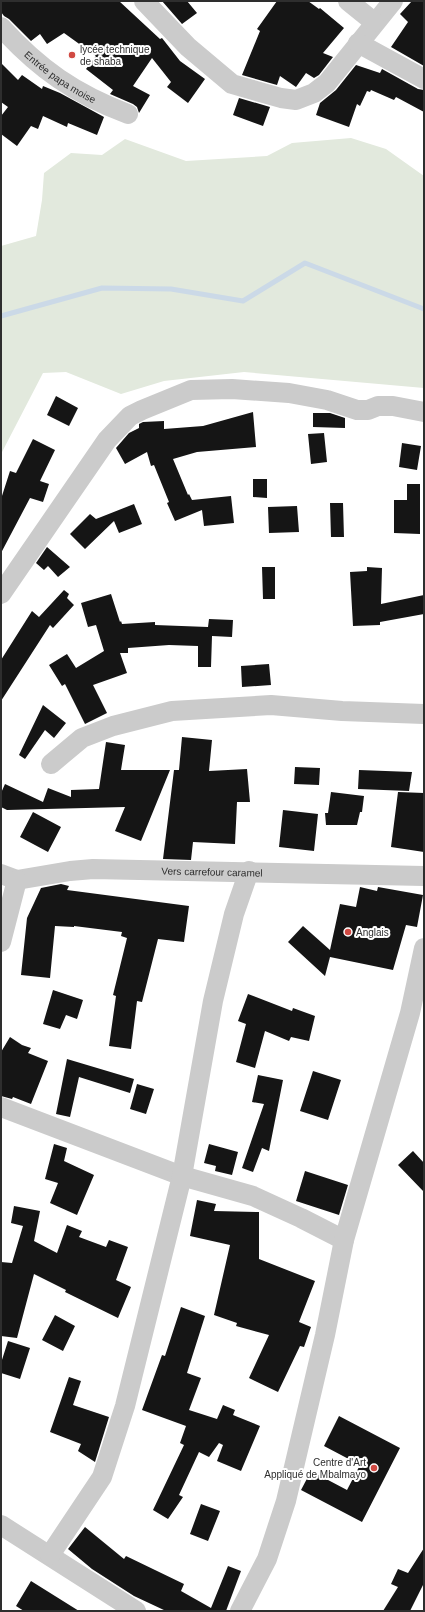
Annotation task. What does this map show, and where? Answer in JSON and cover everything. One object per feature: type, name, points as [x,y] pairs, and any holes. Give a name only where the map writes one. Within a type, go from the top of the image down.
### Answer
[{"type":"street","points":[[144,1],[188,47],[232,84],[281,98],[296,100],[314,93],[326,83],[374,22],[393,1]]},
{"type":"street","points":[[348,1],[374,22]]},
{"type":"street","name":"Entrée papa moise","points":[[1,27],[36,63],[70,88],[128,114]]},
{"type":"street","points":[[358,43],[424,79]]},
{"type":"street","points":[[1,594],[107,440],[130,416],[149,407],[191,390],[232,389],[289,393],[327,400],[357,410],[368,410],[378,406],[392,406],[424,412]]},
{"type":"street","points":[[51,764],[82,738],[113,726],[172,711],[271,705],[342,711],[424,714]]},
{"type":"street","name":"Vers carrefour caramel","points":[[9,877],[93,869],[424,876]]},
{"type":"street","points":[[50,1555],[102,1477],[125,1406],[182,1176],[213,1001],[234,914],[249,872]]},
{"type":"street","points":[[1,942],[9,877]]},
{"type":"street","points":[[240,1611],[267,1559],[286,1501],[325,1335],[344,1240],[410,1013],[424,948]]},
{"type":"street","points":[[1,1107],[182,1176],[253,1196],[344,1240]]},
{"type":"street","points":[[1,1524],[136,1611]]},
{"type":"shaded area","points":[[351,138],[386,149],[424,176],[424,388],[244,372],[164,381],[121,394],[66,372],[43,373],[1,454],[1,246],[36,236],[42,200],[44,173],[71,153],[102,155],[125,139],[186,161],[267,156],[292,143]]},
{"type":"building","points":[[1,1],[119,1],[160,39],[162,38],[180,61],[205,79],[188,103],[167,87],[171,82],[152,58],[133,86],[150,95],[139,113],[137,107],[133,104],[110,94],[113,90],[86,69],[96,56],[64,33],[47,44],[40,34],[31,41],[1,12]]},
{"type":"building","points":[[162,1],[187,1],[197,13],[182,24]]},
{"type":"building","points":[[277,1],[308,1],[319,9],[320,8],[344,28],[323,53],[333,57],[319,75],[314,78],[306,73],[296,87],[280,76],[277,85],[242,75],[260,31],[257,29]]},
{"type":"building","points":[[412,1],[424,1],[424,66],[391,47],[408,22],[400,14]]},
{"type":"building","points":[[1,63],[18,80],[22,75],[42,89],[43,86],[60,93],[104,117],[97,135],[68,123],[67,127],[43,116],[38,129],[31,126],[17,146],[1,134],[1,116],[8,107],[1,102]]},
{"type":"building","points":[[356,65],[380,73],[382,69],[418,89],[424,90],[424,112],[396,97],[394,100],[371,90],[370,92],[367,91],[360,106],[357,104],[349,127],[316,115],[320,103],[336,90]]},
{"type":"building","points":[[239,98],[270,107],[263,126],[233,115]]},
{"type":"building","points":[[56,396],[78,408],[69,426],[47,415]]},
{"type":"building","points":[[253,412],[256,447],[197,452],[173,459],[188,495],[189,494],[192,500],[231,496],[234,523],[204,526],[202,510],[175,521],[154,465],[151,466],[147,452],[125,464],[116,448],[129,433],[139,428],[139,424],[143,422],[164,421],[164,429],[203,426]]},
{"type":"building","points":[[313,413],[330,413],[345,418],[345,428],[313,427]]},
{"type":"building","points":[[324,433],[327,462],[311,464],[308,434]]},
{"type":"building","points":[[33,439],[55,450],[40,481],[49,484],[43,502],[30,498],[1,553],[1,499],[10,471],[16,473]]},
{"type":"building","points":[[402,443],[421,446],[417,470],[399,467]]},
{"type":"building","points":[[253,479],[267,479],[267,498],[253,497]]},
{"type":"building","points":[[407,484],[420,484],[420,534],[394,533],[394,500],[407,500]]},
{"type":"building","points":[[330,503],[343,503],[344,537],[331,537]]},
{"type":"building","points":[[134,504],[142,524],[119,533],[114,521],[85,549],[70,534],[90,514],[96,519]]},
{"type":"building","points":[[297,506],[299,532],[269,533],[268,507]]},
{"type":"building","points":[[47,547],[70,567],[58,577],[48,566],[44,570],[36,563]]},
{"type":"building","points":[[262,567],[275,567],[275,599],[263,599]]},
{"type":"building","points":[[367,567],[382,568],[381,604],[424,595],[424,614],[380,622],[380,625],[353,626],[350,572],[367,571]]},
{"type":"building","points":[[64,590],[69,594],[67,598],[74,605],[53,628],[50,625],[1,701],[1,660],[32,611],[39,617]]},
{"type":"building","points":[[111,594],[122,624],[155,622],[155,625],[208,627],[209,619],[233,620],[232,637],[212,636],[211,667],[198,667],[198,646],[169,645],[128,648],[128,653],[120,653],[127,673],[93,685],[107,713],[85,724],[65,684],[62,686],[49,665],[67,654],[76,668],[104,651],[96,625],[88,627],[81,603]]},
{"type":"building","points":[[269,664],[271,685],[242,687],[241,666]]},
{"type":"building","points":[[43,705],[66,723],[54,738],[45,730],[25,759],[19,755]]},
{"type":"building","points":[[182,737],[212,740],[209,771],[247,769],[250,802],[237,802],[235,844],[193,842],[191,860],[163,859],[174,770],[179,770]]},
{"type":"building","points":[[106,742],[125,745],[121,770],[170,770],[141,841],[115,831],[125,807],[7,810],[1,807],[1,793],[5,784],[43,802],[48,788],[71,797],[71,790],[99,789]]},
{"type":"building","points":[[295,767],[320,768],[319,785],[294,784]]},
{"type":"building","points":[[359,770],[412,772],[409,791],[358,789]]},
{"type":"building","points":[[331,792],[364,796],[362,812],[360,812],[357,825],[326,825],[325,813],[328,813]]},
{"type":"building","points":[[398,792],[424,793],[424,852],[391,847]]},
{"type":"building","points":[[283,810],[318,814],[314,851],[279,847]]},
{"type":"building","points":[[33,812],[61,827],[48,852],[20,837]]},
{"type":"building","points":[[61,884],[69,886],[67,890],[189,906],[184,942],[158,939],[142,1002],[137,1001],[131,1049],[109,1046],[116,996],[113,995],[127,938],[121,936],[122,932],[74,926],[55,926],[50,978],[21,975],[27,918],[41,888]]},
{"type":"building","points":[[360,887],[377,891],[378,887],[423,895],[417,927],[406,925],[393,970],[330,957],[325,976],[288,942],[303,926],[330,950],[340,904],[356,907]]},
{"type":"building","points":[[53,990],[83,1000],[77,1019],[66,1015],[60,1029],[43,1024]]},
{"type":"building","points":[[248,994],[292,1011],[293,1008],[315,1016],[309,1041],[291,1037],[289,1041],[265,1031],[255,1068],[236,1062],[246,1024],[238,1021]]},
{"type":"building","points":[[10,1037],[22,1045],[31,1048],[28,1053],[48,1061],[31,1104],[13,1097],[12,1099],[1,1096],[1,1052]]},
{"type":"building","points":[[67,1059],[134,1079],[130,1093],[79,1077],[70,1117],[56,1114]]},
{"type":"building","points":[[313,1071],[341,1080],[328,1120],[300,1111]]},
{"type":"building","points":[[258,1075],[283,1080],[269,1151],[262,1148],[253,1172],[242,1168],[264,1104],[252,1102]]},
{"type":"building","points":[[137,1084],[154,1089],[146,1114],[130,1109]]},
{"type":"building","points":[[54,1144],[67,1148],[64,1161],[94,1175],[77,1215],[50,1203],[58,1183],[45,1179]]},
{"type":"building","points":[[209,1144],[238,1152],[232,1175],[215,1171],[216,1166],[204,1163]]},
{"type":"building","points":[[413,1151],[424,1163],[424,1192],[398,1165]]},
{"type":"building","points":[[305,1171],[348,1185],[339,1215],[296,1201]]},
{"type":"building","points":[[197,1200],[216,1204],[214,1211],[259,1212],[259,1259],[315,1281],[299,1322],[311,1327],[304,1347],[300,1346],[278,1392],[249,1378],[269,1335],[236,1326],[237,1323],[214,1315],[230,1245],[190,1236]]},
{"type":"building","points":[[14,1206],[40,1211],[34,1241],[57,1253],[67,1225],[82,1231],[79,1237],[106,1247],[109,1240],[128,1247],[116,1280],[131,1287],[118,1318],[65,1292],[66,1290],[34,1274],[17,1338],[1,1336],[1,1262],[12,1263],[23,1226],[11,1223]]},
{"type":"building","points":[[181,1307],[205,1316],[187,1373],[201,1378],[189,1410],[217,1419],[223,1405],[235,1410],[233,1415],[260,1426],[241,1471],[217,1461],[223,1445],[219,1443],[209,1457],[199,1452],[179,1495],[183,1497],[168,1519],[153,1510],[184,1445],[180,1443],[186,1426],[142,1410],[162,1355],[165,1356]]},
{"type":"building","points":[[55,1315],[75,1326],[63,1351],[42,1340]]},
{"type":"building","points":[[8,1341],[30,1348],[20,1379],[1,1373],[1,1363]]},
{"type":"building","points":[[69,1377],[81,1381],[73,1405],[109,1417],[95,1462],[78,1451],[81,1444],[50,1432]]},
{"type":"building","name":"Centre d'Art Appliqué de Mbalmayo","points":[[339,1416],[400,1448],[362,1522],[301,1490],[311,1471],[347,1490],[360,1465],[324,1446]]},
{"type":"building","points":[[201,1504],[220,1511],[208,1541],[190,1534]]},
{"type":"building","points":[[85,1527],[124,1559],[126,1556],[184,1584],[181,1591],[211,1608],[228,1566],[241,1571],[226,1611],[166,1611],[134,1596],[92,1569],[68,1549]]},
{"type":"building","points":[[424,1548],[424,1583],[410,1611],[383,1611],[398,1587],[391,1584],[398,1569],[408,1573]]},
{"type":"building","points":[[31,1581],[79,1611],[24,1611],[16,1606]]},
{"type":"waterway","points":[[1,316],[102,288],[171,289],[243,301],[305,263],[424,309]]},
{"type":"place","name":"lycée technique de shaba","points":[[72,55]]},
{"type":"place","name":"Anglais","points":[[348,932]]},
{"type":"place","name":"Centre d'Art Appliqué de Mbalmayo","points":[[374,1468]]}]
